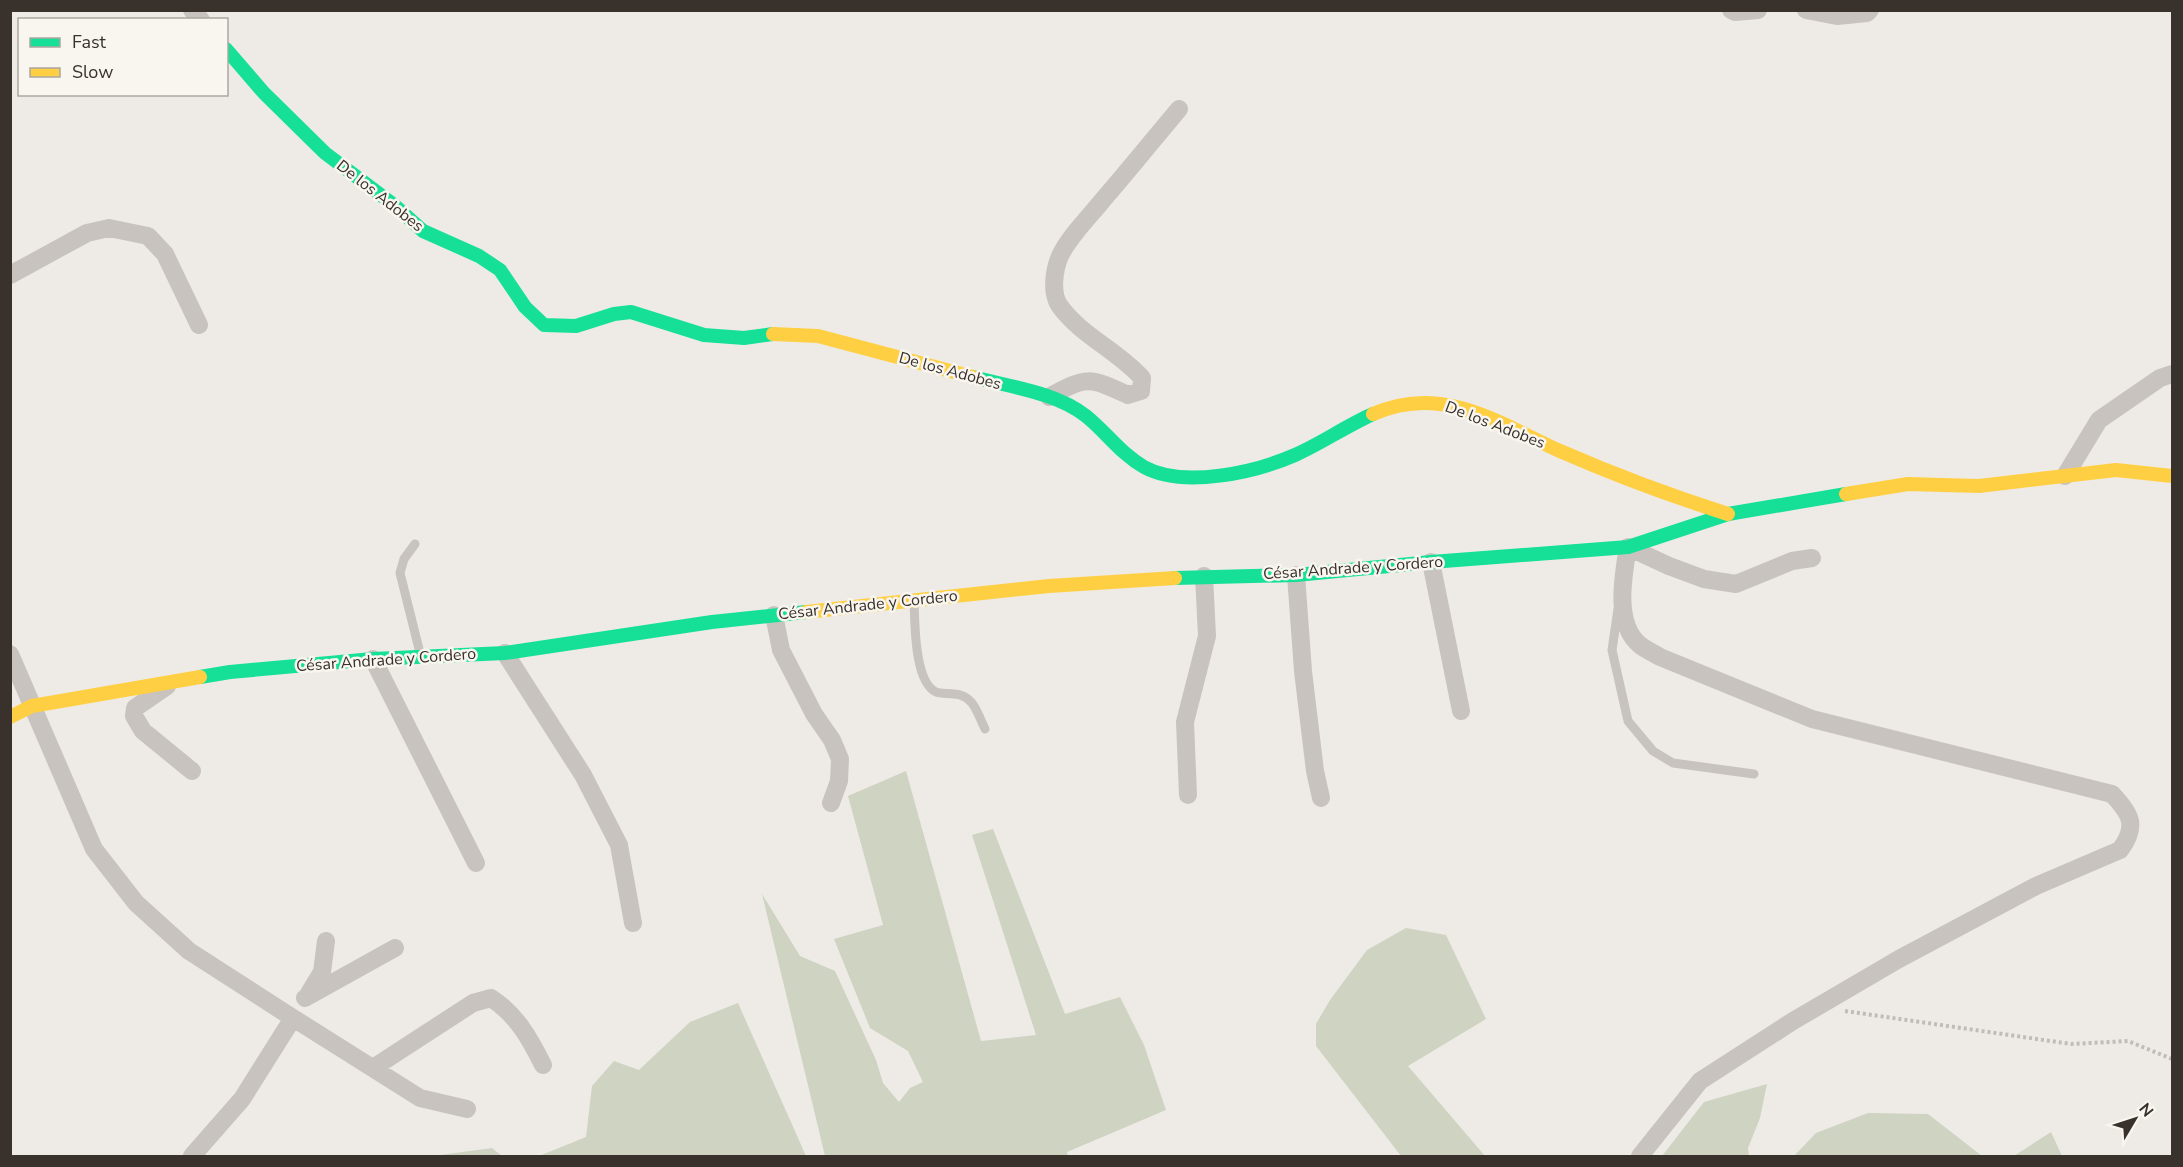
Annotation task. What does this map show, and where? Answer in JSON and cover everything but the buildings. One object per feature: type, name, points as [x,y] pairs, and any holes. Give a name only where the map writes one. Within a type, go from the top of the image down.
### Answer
[{"type":"street","points":[[1731,10],[1735,12],[1758,10]]},
{"type":"street","points":[[1806,10],[1837,16],[1867,13],[1870,10]]},
{"type":"street","name":"De los Adobes","points":[[228,51],[264,93],[325,153],[386,198],[423,231],[479,256],[500,270],[525,307],[544,325],[576,326],[614,314],[631,312],[704,335],[744,338],[778,333],[818,336],[1049,397],[1085,415],[1122,452],[1141,466],[1167,475],[1195,478],[1247,469],[1293,456],[1378,410],[1408,403],[1440,404],[1472,413],[1632,482],[1728,514]]},
{"type":"street","points":[[1049,397],[1076,382],[1098,381],[1128,395],[1141,391],[1142,378],[1133,368],[1086,334],[1058,303],[1053,277],[1060,255],[1085,221],[1179,109]]},
{"type":"street","points":[[10,275],[87,233],[109,228],[148,236],[165,254],[199,326]]},
{"type":"street","points":[[2065,476],[2099,420],[2160,378],[2172,374]]},
{"type":"street","name":"César Andrade y Cordero","points":[[10,717],[32,706],[230,672],[373,658],[506,653],[712,622],[1049,586],[1204,576],[1296,575],[1628,547],[1728,514],[1908,484],[1979,486],[2116,470],[2172,476]]},
{"type":"street","points":[[1640,1156],[1700,1081],[1899,959],[2036,886],[2120,850],[2128,838],[2132,824],[2125,808],[2112,794],[1812,719],[1660,657],[1639,644],[1626,626],[1621,589],[1628,547],[1668,566],[1704,579],[1736,584],[1792,561],[1812,558]]},
{"type":"street","points":[[1431,562],[1461,711]]},
{"type":"street","points":[[1296,575],[1302,671],[1315,771],[1321,798]]},
{"type":"street","points":[[1188,795],[1185,722],[1207,636],[1204,576]]},
{"type":"street","points":[[774,615],[781,650],[814,714],[832,740],[840,759],[839,781],[831,803]]},
{"type":"street","points":[[506,653],[583,775],[619,845],[633,923]]},
{"type":"street","points":[[10,654],[94,849],[136,903],[189,951],[420,1098],[467,1109]]},
{"type":"street","points":[[373,658],[476,863]]},
{"type":"street","points":[[177,681],[154,693],[135,708],[134,717],[142,731],[192,771]]},
{"type":"street","points":[[305,998],[322,972],[326,941]]},
{"type":"street","points":[[192,1156],[242,1099],[286,1014],[305,998],[395,948]]},
{"type":"street","points":[[373,1068],[473,1003],[491,998],[505,1007],[527,1034],[543,1065]]},
{"type":"lane","points":[[415,544],[404,559],[400,573],[421,657]]},
{"type":"lane","points":[[1621,589],[1612,650],[1628,721],[1653,751],[1673,763],[1754,774]]},
{"type":"lane","points":[[914,601],[917,648],[924,681],[936,692],[961,694],[970,699],[985,729]]},
{"type":"path","points":[[1818,1007],[2071,1044],[2128,1041],[2172,1059]]},
{"type":"green space","points":[[906,771],[981,1041],[1036,1035],[972,835],[993,829],[1065,1014],[1120,997],[1144,1045],[1166,1110],[1067,1152],[1068,1156],[825,1156],[762,894],[800,956],[835,971],[876,1060],[883,1083],[899,1102],[910,1088],[923,1082],[908,1051],[870,1028],[834,939],[883,925],[848,796]]},
{"type":"green space","points":[[1406,928],[1446,935],[1486,1019],[1408,1066],[1485,1156],[1401,1156],[1316,1046],[1316,1024],[1330,1000],[1367,950]]},
{"type":"green space","points":[[738,1003],[806,1156],[539,1156],[586,1137],[592,1086],[614,1061],[639,1070],[690,1022]]},
{"type":"green space","points":[[1767,1084],[1760,1118],[1748,1148],[1749,1156],[1662,1156],[1704,1102]]},
{"type":"green space","points":[[1868,1113],[1928,1114],[1982,1156],[1794,1156],[1816,1133]]},
{"type":"green space","points":[[2051,1132],[2062,1156],[2014,1156]]},
{"type":"green space","points":[[492,1148],[502,1156],[433,1156]]},
{"type":"traffic: fast","points":[[228,51],[264,93],[325,153],[394,205],[423,231],[479,256],[500,270],[525,307],[544,325],[576,326],[614,314],[631,312],[704,335],[744,338],[773,334]]},
{"type":"traffic: fast","points":[[973,377],[1032,391],[1060,401],[1086,416],[1136,462],[1160,473],[1179,477],[1220,476],[1261,467],[1305,450],[1373,414]]},
{"type":"traffic: fast","points":[[1175,578],[1296,575],[1628,547],[1728,514],[1846,494]]},
{"type":"traffic: fast","points":[[200,677],[230,672],[373,659],[505,653],[712,622],[806,612]]},
{"type":"traffic: slow","points":[[773,334],[818,336],[973,377]]},
{"type":"traffic: slow","points":[[1373,414],[1414,403],[1440,404],[1471,411],[1601,468],[1728,514]]},
{"type":"traffic: slow","points":[[1846,494],[1908,484],[1979,486],[2116,470],[2172,476]]},
{"type":"traffic: slow","points":[[806,612],[1049,586],[1175,578]]},
{"type":"traffic: slow","points":[[10,717],[32,706],[200,677]]}]
